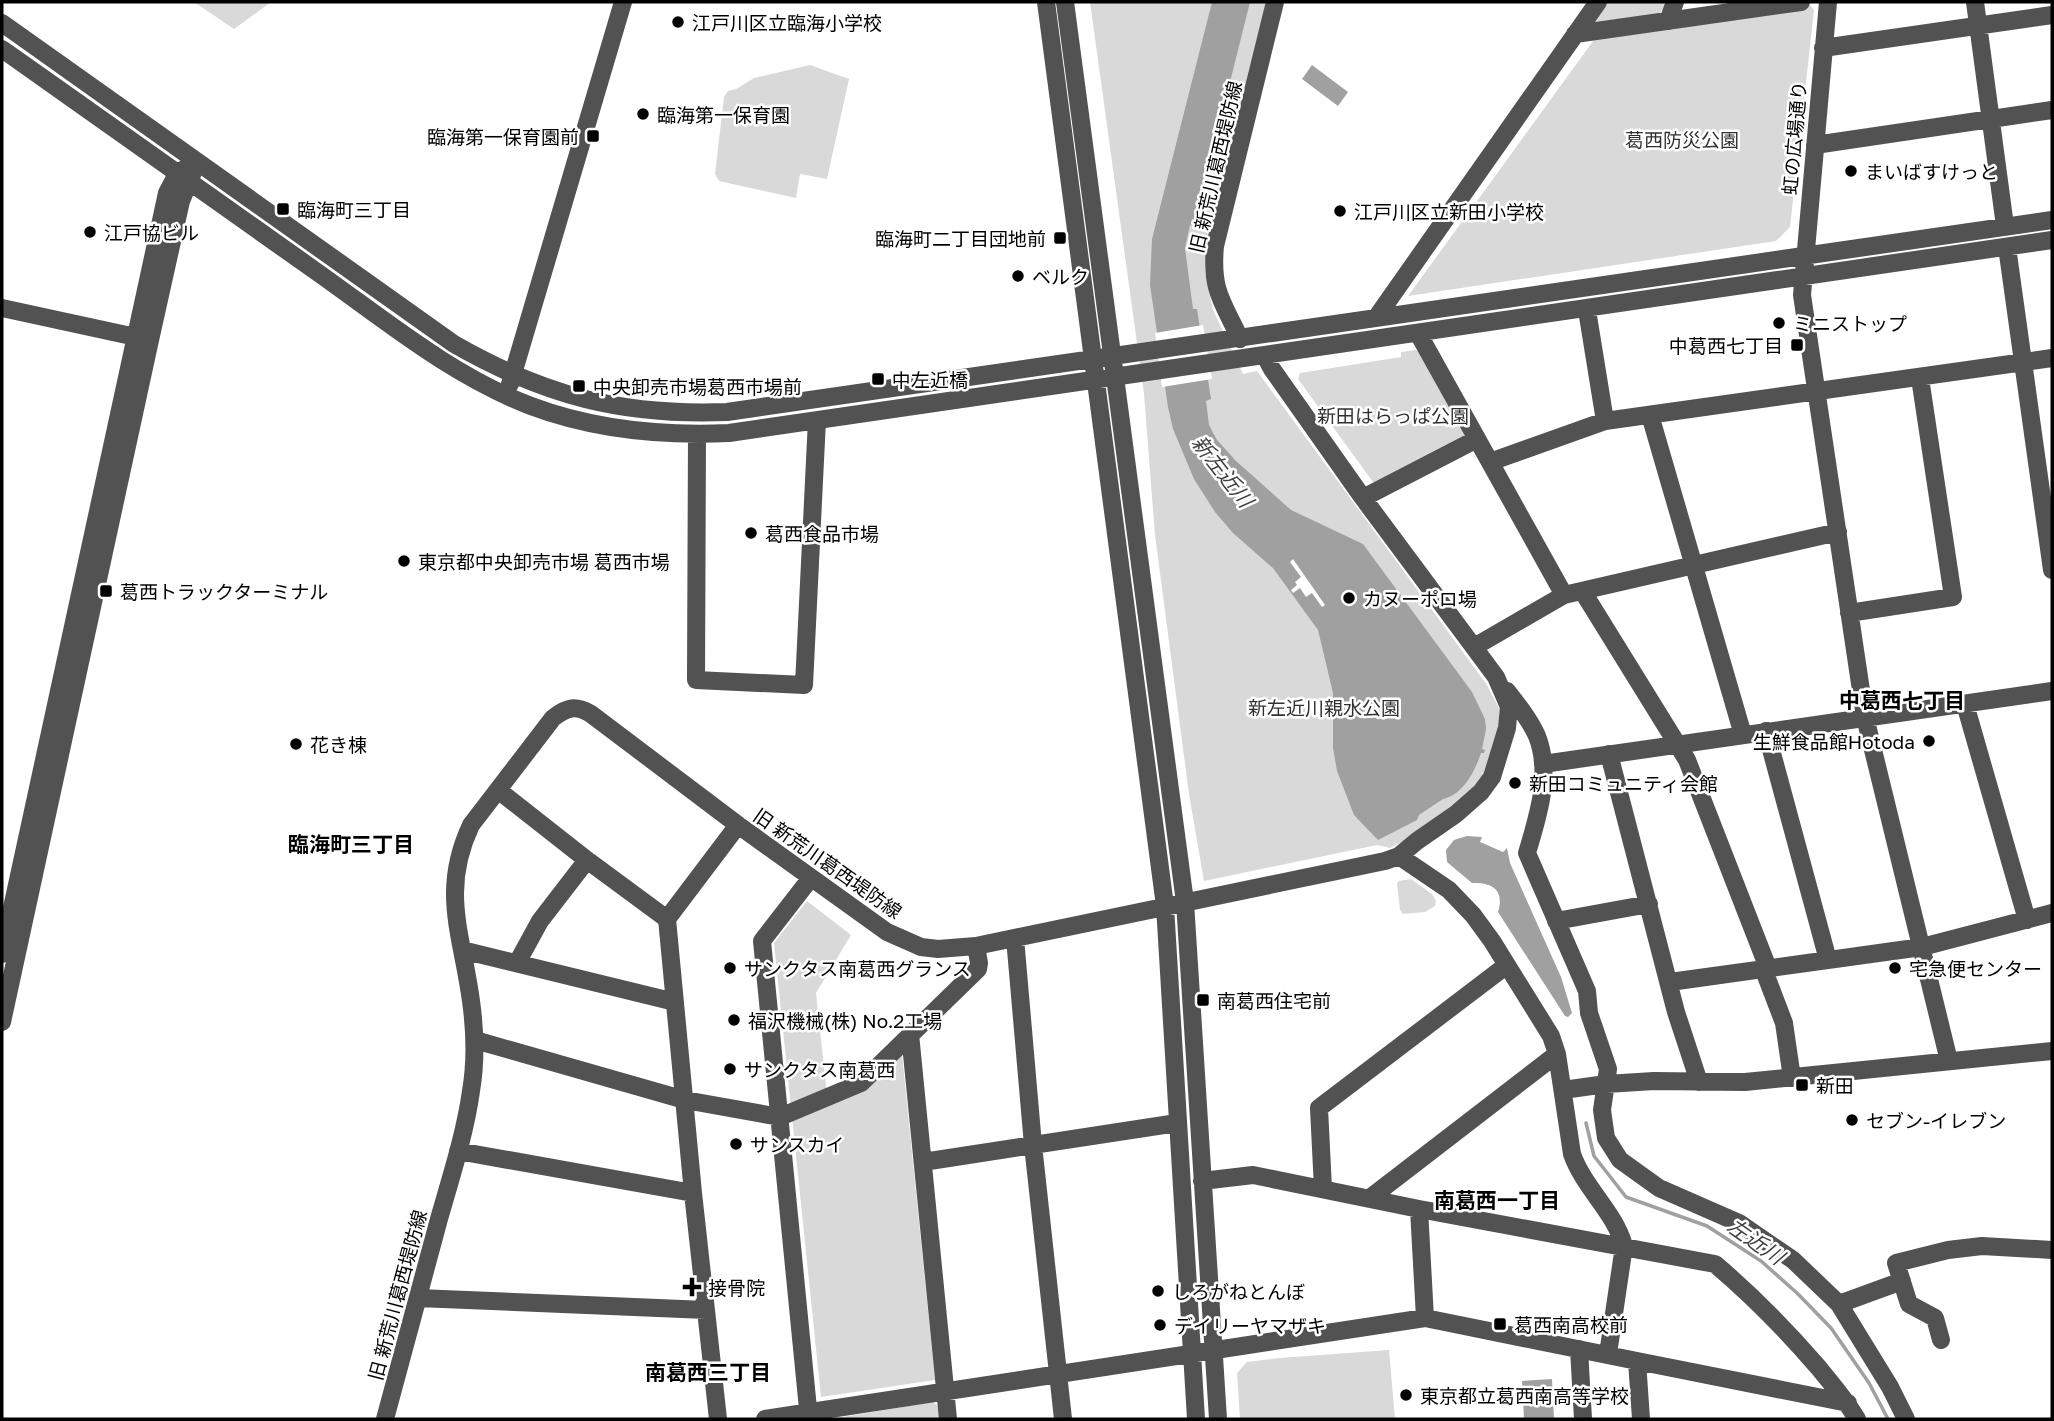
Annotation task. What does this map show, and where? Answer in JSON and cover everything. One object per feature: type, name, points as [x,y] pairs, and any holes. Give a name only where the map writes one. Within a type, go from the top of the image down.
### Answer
[{"type":"street","points":[[507,395],[623,2]]},
{"type":"street","points":[[1045,2],[1165,906],[1196,1419]]},
{"type":"street","points":[[1065,2],[1185,902],[1218,1419]]},
{"type":"street","name":"旧 新荒川葛西堤防線","points":[[1240,339],[1219,297],[1214,271],[1215,246],[1275,2]]},
{"type":"street","points":[[1376,318],[1598,2]]},
{"type":"street","points":[[1668,21],[1675,2]]},
{"type":"street","points":[[1575,34],[1801,2]]},
{"type":"street","name":"虹の広場通り","points":[[1828,2],[1802,295],[1865,717],[1950,1060]]},
{"type":"street","points":[[1975,2],[2006,226]]},
{"type":"street","points":[[1823,48],[2052,15]]},
{"type":"street","points":[[2052,220],[727,412],[629,409],[572,397],[494,367],[454,344],[9,28],[4,50],[448,365],[530,406],[601,426],[697,435],[729,433],[1225,363],[2052,240]]},
{"type":"street","points":[[1815,145],[2052,110]]},
{"type":"street","points":[[2,1022],[60,721],[143,338],[181,201],[183,178],[197,161]]},
{"type":"street","points":[[2007,247],[2052,570]]},
{"type":"street","points":[[2,308],[143,338]]},
{"type":"street","points":[[1587,310],[1605,421]]},
{"type":"street","points":[[1418,333],[1564,595]]},
{"type":"street","name":"旧 新荒川葛西堤防線","points":[[385,1419],[458,1151],[471,1090],[475,1040],[471,1001],[454,911],[453,888],[457,864],[471,825],[553,718],[562,711],[572,707],[581,708],[810,879],[887,932],[906,941],[939,950],[976,946],[1385,861],[1399,856],[1469,804],[1492,777],[1507,727],[1509,707],[1496,677],[1363,498],[1265,356]]},
{"type":"street","points":[[1490,462],[1605,421],[2052,358]]},
{"type":"street","points":[[1849,613],[1953,597],[1920,378]]},
{"type":"street","points":[[1650,415],[1743,735]]},
{"type":"street","points":[[697,435],[696,680],[803,685],[817,420]]},
{"type":"street","points":[[1363,498],[1477,439]]},
{"type":"street","points":[[1474,648],[1564,595],[1838,533]]},
{"type":"street","points":[[1583,592],[1686,760],[1766,968],[1784,1023],[1792,1078]]},
{"type":"street","points":[[1496,677],[1522,710],[1537,736],[1543,764],[1543,789],[1527,853],[1587,991],[1588,1013],[1608,1069],[1602,1110],[1606,1138],[1620,1160],[1659,1188],[1739,1223],[1793,1260],[1839,1304],[1890,1387],[1906,1419]]},
{"type":"street","points":[[1543,764],[2052,691]]},
{"type":"street","points":[[1965,704],[2027,920]]},
{"type":"street","points":[[2,954],[60,721]]},
{"type":"street","points":[[1766,732],[1828,960]]},
{"type":"street","points":[[1609,754],[1676,1012],[1699,1082]]},
{"type":"street","points":[[498,790],[667,919]]},
{"type":"street","points":[[718,1419],[667,919],[737,825]]},
{"type":"street","points":[[1399,856],[1449,890],[1472,915],[1551,1036],[1557,1054],[1572,1154],[1577,1168],[1620,1231],[1624,1246],[1608,1354]]},
{"type":"street","points":[[517,963],[540,921],[587,860]]},
{"type":"street","points":[[809,1416],[762,941],[810,879]]},
{"type":"street","points":[[1556,921],[1649,904]]},
{"type":"street","points":[[1670,982],[1922,947],[2052,913]]},
{"type":"street","points":[[1015,938],[1033,1144],[1063,1419]]},
{"type":"street","points":[[475,1040],[685,1100],[779,1117],[861,1083],[978,969],[976,946]]},
{"type":"street","points":[[462,950],[675,1002]]},
{"type":"street","points":[[1323,1189],[1319,1108],[1507,965]]},
{"type":"street","points":[[910,1034],[948,1419]]},
{"type":"street","points":[[1563,1090],[1606,1084],[1745,1082],[2052,1051]]},
{"type":"street","points":[[1370,1198],[1557,1054]]},
{"type":"street","points":[[922,1162],[1177,1123]]},
{"type":"street","points":[[458,1151],[693,1193]]},
{"type":"street","points":[[1202,1181],[1253,1175],[1715,1264],[1785,1328],[1848,1403],[1857,1419]]},
{"type":"street","points":[[1419,1209],[1425,1318]]},
{"type":"street","points":[[1941,1340],[1935,1318],[1909,1304],[1896,1263],[1948,1250],[1982,1247],[2052,1251]]},
{"type":"street","points":[[1839,1304],[1902,1282]]},
{"type":"street","points":[[418,1298],[706,1310]]},
{"type":"street","points":[[765,1419],[809,1416],[1058,1374],[1425,1318],[1848,1403]]},
{"type":"street","points":[[1579,1349],[1583,1419]]},
{"type":"street","points":[[1637,1361],[1641,1419]]},
{"type":"green space","points":[[194,2],[271,2],[234,29]]},
{"type":"green space","name":"新左近川親水公園","points":[[1090,2],[1267,2],[1207,244],[1205,271],[1213,310],[1243,374],[1257,371],[1487,685],[1501,712],[1502,727],[1487,775],[1431,827],[1390,848],[1377,845],[1204,881],[1189,794],[1155,535],[1144,394]]},
{"type":"green space","points":[[1606,2],[1668,2],[1656,18],[1592,23]]},
{"type":"green space","name":"葛西防災公園","points":[[1810,5],[1814,10],[1790,227],[1776,241],[1408,296],[1596,37]]},
{"type":"green space","points":[[810,65],[849,79],[827,179],[800,174],[796,198],[719,181],[715,174],[724,97],[728,91],[754,78]]},
{"type":"green space","name":"新田はらっぱ公園","points":[[1416,350],[1423,353],[1468,435],[1379,484],[1373,482],[1298,379],[1300,373],[1401,357],[1401,352]]},
{"type":"green space","points":[[1411,879],[1432,894],[1436,901],[1435,906],[1425,912],[1403,914],[1400,910],[1397,883]]},
{"type":"green space","points":[[807,901],[851,935],[816,993],[828,1105],[902,1054],[935,1380],[821,1397],[774,943]]},
{"type":"green space","points":[[1389,1350],[1395,1419],[1240,1419],[1237,1373],[1247,1362]]},
{"type":"green space","points":[[933,1402],[942,1410],[943,1419],[831,1419]]},
{"type":"water","name":"新左近川","points":[[1212,2],[1250,2],[1194,226],[1190,225],[1185,248],[1193,309],[1197,309],[1211,399],[1206,401],[1209,425],[1217,440],[1236,461],[1291,510],[1363,544],[1472,692],[1485,719],[1482,749],[1485,750],[1484,753],[1481,753],[1472,774],[1457,793],[1419,815],[1417,820],[1378,840],[1354,815],[1337,771],[1333,748],[1333,693],[1318,630],[1273,568],[1233,533],[1215,512],[1194,479],[1173,429],[1168,407],[1150,285],[1152,239]]},
{"type":"water","points":[[1312,65],[1348,92],[1338,106],[1302,79]]},
{"type":"water","points":[[1467,836],[1482,837],[1480,842],[1503,852],[1507,848],[1510,863],[1561,977],[1572,1013],[1568,1017],[1498,912],[1500,898],[1495,889],[1485,884],[1472,883],[1447,862],[1446,850],[1454,840]]},
{"type":"water","points":[[1552,1379],[1554,1419],[1524,1419],[1522,1381]]},
{"type":"pier","points":[[1203,325],[1212,379],[1162,387],[1155,333]]},
{"type":"pier","points":[[1293,559],[1325,605],[1322,607],[1312,593],[1306,597],[1300,588],[1293,593],[1291,590],[1301,577],[1290,562]]},
{"type":"waterway","name":"左近川","points":[[1586,1123],[1594,1156],[1626,1197],[1707,1226],[1761,1261],[1797,1293],[1831,1328],[1869,1383],[1888,1419]]},
{"type":"place","name":"江戸川区立臨海小学校","points":[[678,22]]},
{"type":"place","name":"臨海第一保育園","points":[[643,114]]},
{"type":"place","name":"臨海第一保育園前","points":[[593,136]]},
{"type":"place","name":"まいばすけっと","points":[[1851,171]]},
{"type":"place","name":"臨海町三丁目","points":[[283,209]]},
{"type":"place","name":"江戸川区立新田小学校","points":[[1340,211]]},
{"type":"place","name":"江戸協ビル","points":[[90,232]]},
{"type":"place","name":"臨海町二丁目団地前","points":[[1060,238]]},
{"type":"place","name":"ベルク","points":[[1018,276]]},
{"type":"place","name":"ミニストップ","points":[[1779,323]]},
{"type":"place","name":"中葛西七丁目","points":[[1797,345]]},
{"type":"place","name":"中左近橋","points":[[878,379]]},
{"type":"place","name":"中央卸売市場葛西市場前","points":[[579,386]]},
{"type":"place","name":"葛西食品市場","points":[[751,533]]},
{"type":"place","name":"東京都中央卸売市場 葛西市場","points":[[404,561]]},
{"type":"place","name":"葛西トラックターミナル","points":[[106,591]]},
{"type":"place","name":"カヌーポロ場","points":[[1349,598]]},
{"type":"place","name":"生鮮食品館Hotoda","points":[[1929,741]]},
{"type":"place","name":"花き棟","points":[[296,744]]},
{"type":"place","name":"新田コミュニティ会館","points":[[1515,783]]},
{"type":"place","name":"サンクタス南葛西グランス","points":[[730,968]]},
{"type":"place","name":"宅急便センター","points":[[1895,968]]},
{"type":"place","name":"南葛西住宅前","points":[[1203,1000]]},
{"type":"place","name":"福沢機械(株) No.2工場","points":[[734,1020]]},
{"type":"place","name":"サンクタス南葛西","points":[[730,1069]]},
{"type":"place","name":"新田","points":[[1802,1085]]},
{"type":"place","name":"セブン-イレブン","points":[[1852,1120]]},
{"type":"place","name":"サンスカイ","points":[[736,1144]]},
{"type":"place","name":"接骨院","points":[[692,1287]]},
{"type":"place","name":"しろがねとんぼ","points":[[1158,1291]]},
{"type":"place","name":"葛西南高校前","points":[[1500,1324]]},
{"type":"place","name":"デイリーヤマザキ","points":[[1160,1325]]},
{"type":"place","name":"東京都立葛西南高等学校","points":[[1406,1395]]},
{"type":"district","name":"中葛西七丁目","points":[[1902,700]]},
{"type":"district","name":"臨海町三丁目","points":[[351,844]]},
{"type":"district","name":"南葛西一丁目","points":[[1497,1200]]},
{"type":"district","name":"南葛西三丁目","points":[[708,1372]]}]
